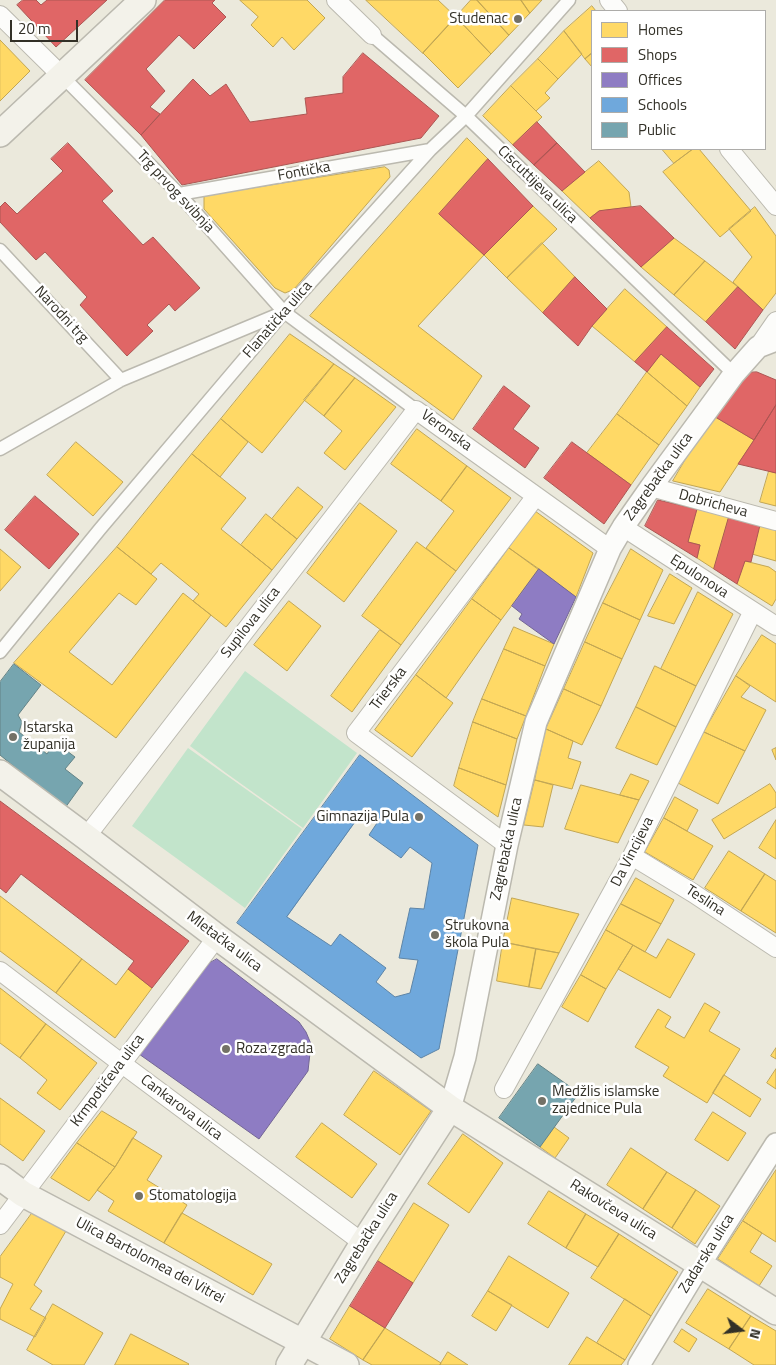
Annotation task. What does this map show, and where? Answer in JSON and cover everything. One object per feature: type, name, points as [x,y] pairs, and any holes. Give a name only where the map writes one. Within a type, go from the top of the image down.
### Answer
[{"type":"main road","points":[[0,134],[143,0]]},
{"type":"main road","name":"Mletačka ulica","points":[[0,773],[217,937],[450,1108]]},
{"type":"main road","name":"Zagrebačka ulica","points":[[289,1365],[363,1243],[450,1108]]},
{"type":"main road","name":"Rakovčeva ulica","points":[[450,1108],[776,1312]]},
{"type":"main road","name":"Ulica Bartolomea dei Vitrei","points":[[0,1176],[23,1194],[346,1365]]},
{"type":"street","name":"Ciscuttijeva ulica","points":[[336,0],[372,35],[466,116],[734,374]]},
{"type":"street","name":"Flanatička ulica","points":[[0,652],[100,529],[284,312],[430,150],[466,116],[569,0]]},
{"type":"street","points":[[609,0],[617,10]]},
{"type":"street","points":[[0,15],[62,76]]},
{"type":"street","name":"Trg prvog svibnja","points":[[62,76],[179,194],[284,312]]},
{"type":"street","name":"Fontička","points":[[179,194],[430,150]]},
{"type":"street","points":[[730,150],[776,206]]},
{"type":"street","name":"Narodni trg","points":[[0,250],[121,380]]},
{"type":"street","points":[[0,449],[121,380],[284,312]]},
{"type":"street","name":"Veronska","points":[[284,312],[416,410],[610,549]]},
{"type":"street","name":"Zagrebačka ulica","points":[[450,1108],[466,1057],[507,845],[536,722],[610,549],[623,527],[734,374],[767,344],[776,320]]},
{"type":"street","name":"Supilova ulica","points":[[86,837],[416,410]]},
{"type":"street","name":"Dobricheva","points":[[651,487],[776,521]]},
{"type":"street","name":"Trierska","points":[[507,845],[356,733],[536,496]]},
{"type":"street","name":"Epulonova","points":[[623,527],[776,626]]},
{"type":"street","name":"Da Vincijeva","points":[[504,1089],[632,856],[753,611]]},
{"type":"street","name":"Teslina","points":[[632,856],[694,893],[776,948]]},
{"type":"street","name":"Krmpotićeva ulica","points":[[0,1225],[217,937]]},
{"type":"street","name":"Cankarova ulica","points":[[0,970],[363,1243]]},
{"type":"street","name":"Zadarska ulica","points":[[639,1365],[776,1144]]},
{"type":"green space","points":[[245,671],[357,753],[303,828],[190,746]]},
{"type":"green space","points":[[188,748],[302,829],[245,908],[132,826]]},
{"type":"building: Homes","points":[[240,0],[307,0],[325,18],[294,50],[282,37],[273,47],[251,25],[258,17]]},
{"type":"building: Homes","points":[[366,0],[438,0],[456,17],[423,53]]},
{"type":"building: Homes","points":[[471,0],[477,0],[509,35],[491,54],[456,17]]},
{"type":"building: Homes","points":[[477,0],[521,0],[530,13],[509,35]]},
{"type":"building: Homes","points":[[521,0],[542,0],[530,13]]},
{"type":"building: Homes","points":[[592,6],[595,10],[591,10],[591,54],[585,59],[564,31]]},
{"type":"building: Homes","points":[[456,17],[491,54],[458,88],[423,53]]},
{"type":"building: Homes","points":[[564,31],[582,54],[558,79],[538,59]]},
{"type":"building: Homes","points":[[0,40],[30,71],[0,101]]},
{"type":"building: Homes","points":[[591,54],[591,66],[585,59]]},
{"type":"building: Homes","points":[[538,59],[558,79],[545,93],[550,98],[536,111],[511,86]]},
{"type":"building: Homes","points":[[511,86],[542,117],[513,145],[483,116]]},
{"type":"building: Homes","points":[[467,138],[488,159],[439,214],[484,255],[418,326],[482,376],[453,420],[310,316]]},
{"type":"building: Homes","points":[[663,150],[692,150],[674,163]]},
{"type":"building: Homes","points":[[692,150],[700,150],[751,211],[720,237],[663,172]]},
{"type":"building: Homes","points":[[599,161],[629,192],[631,207],[599,211],[590,218],[562,191]]},
{"type":"building: Homes","points":[[385,167],[389,170],[390,177],[295,288],[285,293],[275,288],[204,209],[204,196]]},
{"type":"building: Homes","points":[[533,206],[557,229],[507,278],[484,255]]},
{"type":"building: Homes","points":[[755,207],[776,236],[776,293],[763,310],[733,282],[752,257],[729,229]]},
{"type":"building: Homes","points":[[674,238],[705,261],[674,295],[641,267]]},
{"type":"building: Homes","points":[[542,243],[575,277],[543,313],[507,278]]},
{"type":"building: Homes","points":[[705,261],[738,287],[706,322],[674,295]]},
{"type":"building: Homes","points":[[625,289],[667,327],[635,362],[592,326]]},
{"type":"building: Homes","points":[[290,334],[334,364],[262,453],[221,419]]},
{"type":"building: Homes","points":[[661,354],[700,387],[687,406],[647,372]]},
{"type":"building: Homes","points":[[334,364],[355,378],[324,416],[304,400]]},
{"type":"building: Homes","points":[[647,372],[687,406],[659,445],[617,414]]},
{"type":"building: Homes","points":[[355,378],[396,407],[345,470],[324,453],[342,431],[324,416]]},
{"type":"building: Homes","points":[[617,414],[659,445],[631,485],[587,453]]},
{"type":"building: Homes","points":[[712,415],[754,440],[720,492],[673,481]]},
{"type":"building: Homes","points":[[221,419],[248,442],[220,477],[192,454]]},
{"type":"building: Homes","points":[[417,429],[467,466],[441,501],[391,464]]},
{"type":"building: Homes","points":[[76,442],[123,482],[93,516],[47,475]]},
{"type":"building: Homes","points":[[192,454],[246,498],[221,529],[272,570],[226,627],[193,601],[199,594],[161,563],[151,574],[117,547]]},
{"type":"building: Homes","points":[[467,466],[511,498],[456,571],[426,548],[454,511],[441,501]]},
{"type":"building: Homes","points":[[769,471],[776,473],[776,506],[760,502]]},
{"type":"building: Homes","points":[[298,487],[323,507],[297,539],[272,519]]},
{"type":"building: Homes","points":[[360,503],[397,531],[344,602],[307,573]]},
{"type":"building: Homes","points":[[697,509],[729,517],[714,569],[697,558],[700,545],[688,542]]},
{"type":"building: Homes","points":[[535,511],[593,553],[576,597],[509,548]]},
{"type":"building: Homes","points":[[266,514],[297,539],[272,570],[241,545]]},
{"type":"building: Homes","points":[[760,525],[776,529],[776,561],[752,554]]},
{"type":"building: Homes","points":[[417,542],[456,571],[401,645],[362,616]]},
{"type":"building: Homes","points":[[117,547],[157,579],[136,605],[119,593],[69,652],[112,685],[183,593],[211,615],[116,738],[14,663]]},
{"type":"building: Homes","points":[[509,548],[539,569],[501,620],[472,599]]},
{"type":"building: Homes","points":[[0,549],[21,567],[0,591]]},
{"type":"building: Homes","points":[[631,549],[663,570],[640,620],[603,603]]},
{"type":"building: Homes","points":[[745,561],[769,567],[776,572],[776,599],[772,606],[737,584]]},
{"type":"building: Homes","points":[[670,574],[692,588],[674,624],[648,616]]},
{"type":"building: Homes","points":[[698,592],[733,614],[696,686],[661,669]]},
{"type":"building: Homes","points":[[472,599],[501,620],[446,698],[416,675]]},
{"type":"building: Homes","points":[[289,601],[321,626],[287,671],[254,645]]},
{"type":"building: Homes","points":[[603,603],[640,620],[622,659],[585,642]]},
{"type":"building: Homes","points":[[514,627],[554,644],[545,666],[504,649]]},
{"type":"building: Homes","points":[[380,630],[401,645],[352,712],[331,696]]},
{"type":"building: Homes","points":[[762,635],[776,644],[776,702],[736,676]]},
{"type":"building: Homes","points":[[585,642],[622,659],[601,706],[564,689]]},
{"type":"building: Homes","points":[[504,649],[545,666],[526,716],[482,699]]},
{"type":"building: Homes","points":[[655,666],[696,686],[676,727],[636,707]]},
{"type":"building: Homes","points":[[416,675],[453,703],[412,757],[375,730]]},
{"type":"building: Homes","points":[[736,676],[750,686],[741,697],[766,710],[745,751],[704,732]]},
{"type":"building: Homes","points":[[564,689],[601,706],[582,745],[546,729]]},
{"type":"building: Homes","points":[[482,699],[526,716],[517,739],[473,722]]},
{"type":"building: Homes","points":[[636,707],[676,727],[657,765],[616,748]]},
{"type":"building: Homes","points":[[473,722],[517,739],[506,785],[459,768]]},
{"type":"building: Homes","points":[[546,729],[573,741],[568,758],[581,762],[572,789],[535,780]]},
{"type":"building: Homes","points":[[704,732],[745,751],[718,804],[678,783]]},
{"type":"building: Homes","points":[[776,748],[776,760],[772,750]]},
{"type":"building: Homes","points":[[459,768],[506,785],[498,817],[454,786]]},
{"type":"building: Homes","points":[[631,774],[649,781],[639,800],[620,795]]},
{"type":"building: Homes","points":[[535,780],[553,785],[543,827],[524,825]]},
{"type":"building: Homes","points":[[770,784],[776,793],[776,807],[724,839],[712,820]]},
{"type":"building: Homes","points":[[581,785],[639,800],[618,843],[565,829]]},
{"type":"building: Homes","points":[[675,797],[698,810],[687,831],[664,818]]},
{"type":"building: Homes","points":[[664,818],[713,846],[693,880],[645,852]]},
{"type":"building: Homes","points":[[776,820],[776,859],[759,848]]},
{"type":"building: Homes","points":[[729,851],[765,874],[741,911],[705,888]]},
{"type":"building: Homes","points":[[765,874],[776,881],[776,933],[741,911]]},
{"type":"building: Homes","points":[[636,878],[674,900],[661,924],[621,904]]},
{"type":"building: Homes","points":[[0,896],[82,959],[56,993],[0,951]]},
{"type":"building: Homes","points":[[512,898],[579,914],[559,953],[503,942]]},
{"type":"building: Homes","points":[[621,904],[661,924],[645,952],[606,930]]},
{"type":"building: Homes","points":[[606,930],[633,945],[606,989],[581,975]]},
{"type":"building: Homes","points":[[668,939],[695,954],[670,998],[618,969],[633,945],[656,958]]},
{"type":"building: Homes","points":[[503,942],[536,949],[529,987],[497,981]]},
{"type":"building: Homes","points":[[536,949],[559,953],[541,989],[529,987]]},
{"type":"building: Homes","points":[[82,959],[116,985],[128,969],[152,988],[115,1038],[56,993]]},
{"type":"building: Homes","points":[[581,975],[606,989],[588,1022],[562,1007]]},
{"type":"building: Homes","points":[[0,988],[46,1024],[20,1058],[0,1043]]},
{"type":"building: Homes","points":[[705,1003],[720,1012],[709,1031],[740,1049],[707,1103],[663,1076],[669,1067],[635,1047],[658,1009],[671,1017],[665,1027],[684,1038]]},
{"type":"building: Homes","points":[[46,1024],[97,1063],[60,1110],[37,1093],[47,1080],[20,1058]]},
{"type":"building: Homes","points":[[776,1048],[776,1059],[771,1056]]},
{"type":"building: Homes","points":[[776,1069],[776,1089],[767,1083]]},
{"type":"building: Homes","points":[[374,1071],[431,1111],[400,1155],[344,1115]]},
{"type":"building: Homes","points":[[724,1075],[761,1099],[750,1117],[713,1093]]},
{"type":"building: Homes","points":[[0,1098],[45,1131],[23,1161],[0,1144]]},
{"type":"building: Homes","points":[[102,1111],[137,1132],[115,1167],[77,1143]]},
{"type":"building: Homes","points":[[713,1112],[746,1133],[728,1161],[695,1140]]},
{"type":"building: Homes","points":[[322,1123],[377,1164],[352,1198],[296,1157]]},
{"type":"building: Homes","points":[[554,1127],[569,1138],[555,1158],[540,1147]]},
{"type":"building: Homes","points":[[463,1134],[503,1163],[469,1213],[428,1184]]},
{"type":"building: Homes","name":"Stomatologija","points":[[133,1138],[162,1156],[147,1180],[187,1205],[164,1243],[108,1211],[114,1201],[97,1190],[115,1167]]},
{"type":"building: Homes","points":[[77,1143],[115,1167],[89,1201],[51,1178]]},
{"type":"building: Homes","points":[[631,1148],[667,1172],[643,1209],[607,1185]]},
{"type":"building: Homes","points":[[776,1170],[776,1242],[743,1221]]},
{"type":"building: Homes","points":[[667,1172],[696,1190],[672,1228],[643,1209]]},
{"type":"building: Homes","points":[[696,1190],[720,1206],[695,1244],[672,1228]]},
{"type":"building: Homes","points":[[549,1191],[586,1214],[566,1248],[528,1224]]},
{"type":"building: Homes","points":[[414,1203],[449,1225],[413,1283],[378,1261]]},
{"type":"building: Homes","points":[[33,1212],[66,1231],[34,1285],[42,1291],[30,1309],[46,1318],[35,1337],[0,1319],[0,1309],[13,1284],[0,1277],[0,1257]]},
{"type":"building: Homes","points":[[182,1213],[272,1264],[253,1295],[164,1243]]},
{"type":"building: Homes","points":[[586,1214],[619,1234],[598,1267],[566,1248]]},
{"type":"building: Homes","points":[[743,1221],[762,1233],[750,1252],[772,1266],[759,1286],[718,1259]]},
{"type":"building: Homes","points":[[619,1234],[678,1272],[651,1316],[591,1278]]},
{"type":"building: Homes","points":[[509,1256],[569,1293],[548,1328],[488,1291]]},
{"type":"building: Homes","points":[[708,1289],[751,1316],[729,1349],[686,1323]]},
{"type":"building: Homes","points":[[488,1291],[512,1305],[496,1331],[472,1316]]},
{"type":"building: Homes","points":[[625,1299],[651,1316],[625,1360],[597,1343]]},
{"type":"building: Homes","points":[[53,1304],[103,1333],[84,1365],[53,1365],[27,1350]]},
{"type":"building: Homes","points":[[350,1306],[385,1328],[363,1360],[330,1339]]},
{"type":"building: Homes","points":[[751,1316],[776,1331],[776,1365],[754,1365],[729,1349]]},
{"type":"building: Homes","points":[[385,1328],[441,1363],[440,1365],[372,1365],[363,1360]]},
{"type":"building: Homes","points":[[682,1329],[697,1339],[689,1352],[674,1342]]},
{"type":"building: Homes","points":[[131,1334],[189,1364],[115,1365]]},
{"type":"building: Homes","points":[[587,1337],[625,1360],[621,1365],[569,1365]]},
{"type":"building: Homes","points":[[448,1352],[468,1365],[440,1365]]},
{"type":"building: Shops","points":[[23,0],[36,0],[41,5],[47,0],[107,0],[56,47],[17,5]]},
{"type":"building: Shops","points":[[165,0],[215,0],[212,3],[226,17],[194,49],[179,35],[146,69],[165,91],[150,107],[160,114],[141,135],[85,80]]},
{"type":"building: Shops","points":[[363,53],[439,116],[421,138],[182,185],[141,135],[193,79],[210,96],[226,84],[250,122],[307,114],[305,98],[343,93],[343,77]]},
{"type":"building: Shops","points":[[537,122],[557,143],[534,165],[513,145]]},
{"type":"building: Shops","points":[[68,143],[113,191],[102,201],[143,245],[153,237],[200,288],[175,311],[169,304],[147,325],[153,331],[127,356],[80,305],[87,297],[45,252],[36,260],[0,222],[0,207],[5,202],[17,214],[63,171],[51,159]]},
{"type":"building: Shops","points":[[557,143],[585,172],[562,191],[534,165]]},
{"type":"building: Shops","points":[[488,159],[533,206],[484,255],[439,214]]},
{"type":"building: Shops","points":[[641,206],[674,238],[641,267],[590,218],[599,211]]},
{"type":"building: Shops","points":[[575,277],[607,309],[578,346],[543,313]]},
{"type":"building: Shops","points":[[738,287],[763,310],[735,349],[706,322]]},
{"type":"building: Shops","points":[[667,327],[714,369],[700,387],[661,354],[647,372],[635,362]]},
{"type":"building: Shops","points":[[757,372],[776,380],[776,405],[754,440],[712,415],[743,373]]},
{"type":"building: Shops","points":[[504,386],[530,406],[513,429],[539,448],[525,468],[473,429]]},
{"type":"building: Shops","points":[[776,405],[776,473],[738,464],[754,440]]},
{"type":"building: Shops","points":[[572,442],[631,485],[604,524],[544,478]]},
{"type":"building: Shops","points":[[35,496],[79,534],[49,569],[5,530]]},
{"type":"building: Shops","points":[[658,500],[697,509],[688,542],[700,545],[697,558],[645,526]]},
{"type":"building: Shops","points":[[729,517],[760,525],[751,562],[745,561],[737,584],[714,569]]},
{"type":"building: Shops","points":[[0,801],[189,941],[152,988],[128,969],[134,961],[21,874],[6,893],[0,888]]},
{"type":"building: Shops","points":[[378,1261],[413,1283],[385,1328],[350,1306]]},
{"type":"building: Offices","points":[[539,569],[576,597],[554,644],[519,619],[522,614],[512,606]]},
{"type":"building: Offices","name":"Roza zgrada","points":[[217,959],[299,1022],[311,1044],[308,1071],[259,1139],[139,1054],[204,966]]},
{"type":"building: Schools","points":[[360,755],[478,845],[439,1049],[421,1058],[237,923]],"holes":[[[364,810],[379,820],[369,835],[401,858],[410,847],[432,863],[424,909],[410,908],[399,958],[418,960],[410,993],[395,997],[376,982],[386,968],[340,934],[331,946],[287,917]]]},
{"type":"building: Public","name":"Istarska županija","points":[[14,664],[41,685],[18,715],[22,722],[19,732],[47,754],[55,742],[75,757],[65,769],[83,783],[65,808],[0,755],[0,682]]},
{"type":"building: Public","points":[[538,1064],[579,1093],[540,1147],[499,1118]]},
{"type":"place","name":"Studenac","points":[[518,19]]},
{"type":"place","name":"Istarska županija","points":[[13,737]]},
{"type":"place","name":"Gimnazija Pula","points":[[419,817]]},
{"type":"place","name":"Strukovna škola Pula","points":[[435,935]]},
{"type":"place","name":"Roza zgrada","points":[[226,1049]]},
{"type":"place","name":"Medžlis islamske zajednice Pula","points":[[542,1101]]},
{"type":"place","name":"Stomatologija","points":[[139,1196]]}]
